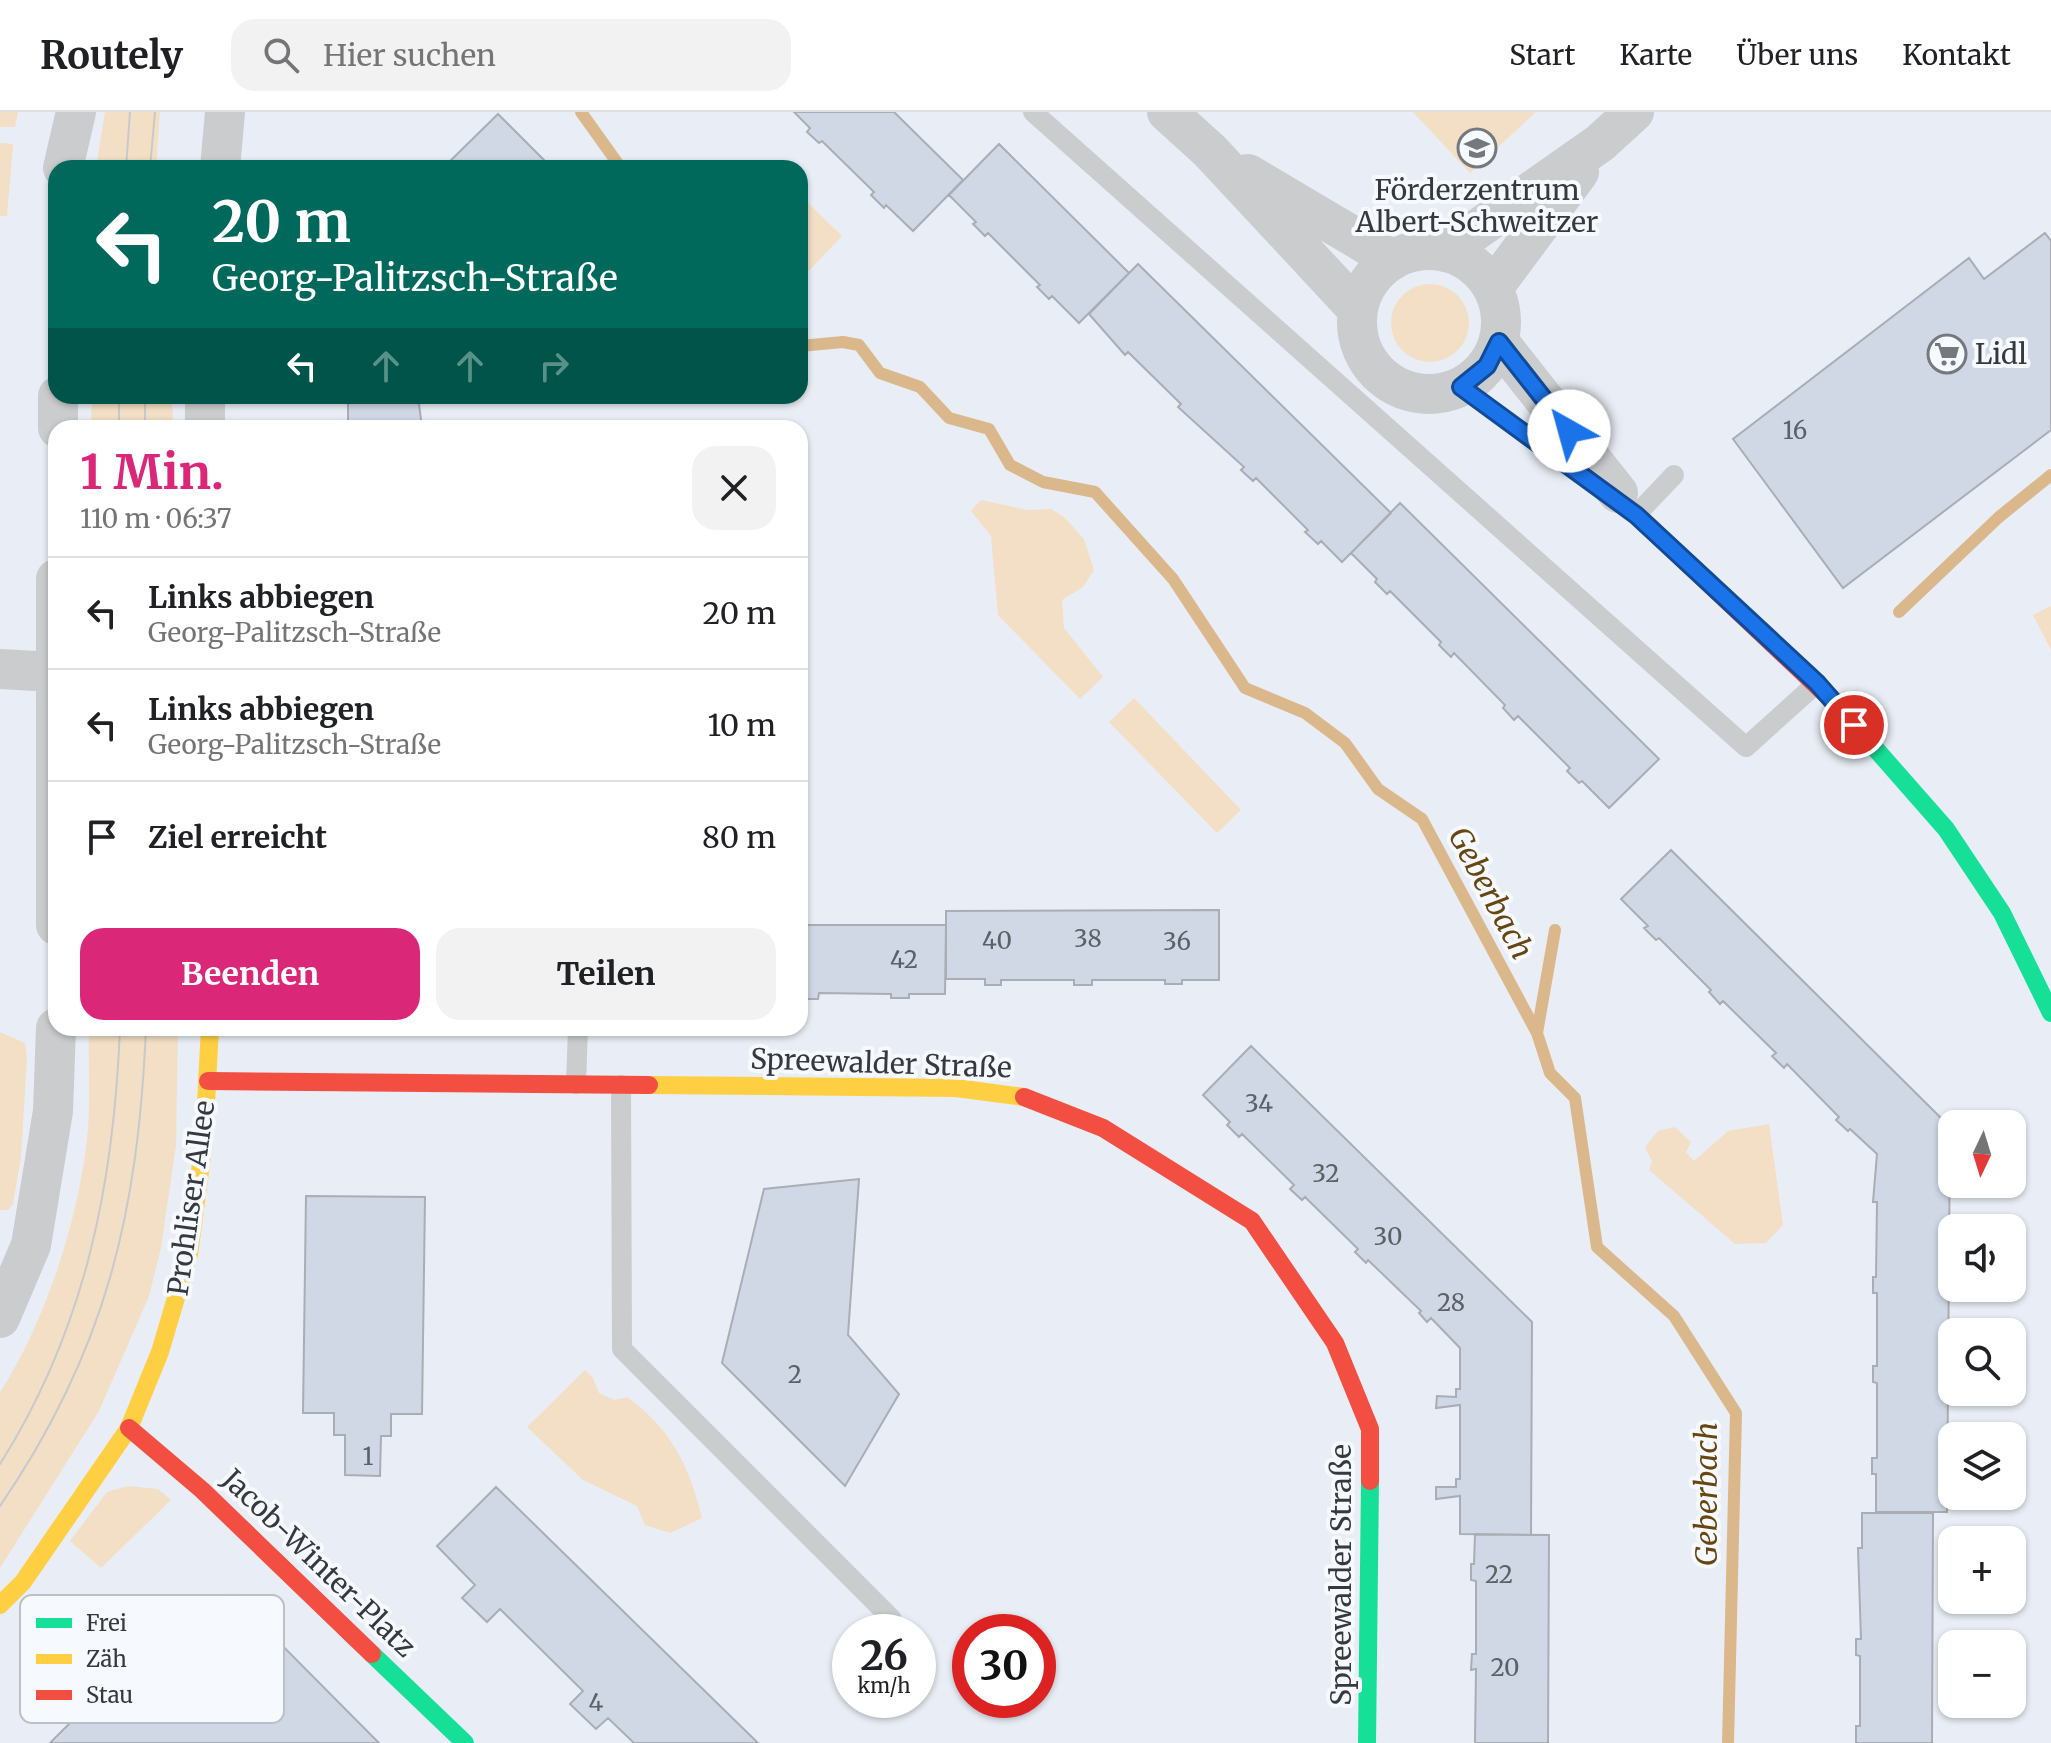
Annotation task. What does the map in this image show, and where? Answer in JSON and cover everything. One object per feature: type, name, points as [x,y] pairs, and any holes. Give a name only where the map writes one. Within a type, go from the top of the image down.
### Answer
[{"type":"street","points":[[65,160],[76,112]]},
{"type":"street","points":[[221,160],[225,112]]},
{"type":"street","points":[[1167,112],[1210,151],[1358,310]]},
{"type":"street","points":[[1445,252],[1600,143],[1634,112]]},
{"type":"street","points":[[1493,288],[1600,143]]},
{"type":"street","points":[[1210,151],[1393,260]]},
{"type":"street","points":[[1419,251],[1445,252],[1467,260],[1493,288],[1502,321],[1499,342],[1487,366],[1461,387],[1422,394],[1386,380],[1369,362],[1359,340],[1358,310],[1363,292],[1377,273],[1393,260],[1419,251]]},
{"type":"street","points":[[1499,342],[1636,515]]},
{"type":"street","points":[[1461,387],[1636,515],[1817,683],[1946,829],[2002,913],[2051,1013]]},
{"type":"street","points":[[0,669],[48,672]]},
{"type":"street","points":[[0,1318],[31,1245],[53,1111],[56,1036]]},
{"type":"street","name":"Prohliser Allee","points":[[0,1605],[23,1582],[129,1428],[160,1352],[189,1254],[208,1081],[210,1036]]},
{"type":"street","name":"Spreewalder Straße","points":[[208,1081],[956,1088],[1034,1098],[1103,1128],[1252,1221],[1335,1343],[1370,1429],[1367,1743]]},
{"type":"street","name":"Jacob-Winter-Platz","points":[[129,1428],[237,1522],[465,1743]]},
{"type":"lane","points":[[1033,112],[1746,747],[1817,683]]},
{"type":"lane","points":[[1636,515],[1674,475]]},
{"type":"lane","points":[[576,1084],[578,1036]]},
{"type":"lane","points":[[621,1085],[622,1349],[887,1614]]},
{"type":"shaded area","points":[[0,112],[18,112],[15,127],[0,127]]},
{"type":"shaded area","points":[[105,112],[160,112],[157,160],[97,160]]},
{"type":"shaded area","name":"Förderzentrum Albert-Schweitzer","points":[[1413,112],[1536,112],[1470,173]]},
{"type":"shaded area","points":[[0,143],[13,144],[7,216],[0,216]]},
{"type":"shaded area","points":[[808,203],[842,236],[808,272]]},
{"type":"shaded area","points":[[1430,284],[1445,287],[1458,295],[1466,308],[1469,323],[1466,338],[1458,351],[1445,359],[1430,362],[1415,359],[1402,351],[1394,338],[1391,323],[1394,308],[1402,295],[1415,287]]},
{"type":"shaded area","points":[[92,404],[172,404],[173,420],[91,420]]},
{"type":"shaded area","points":[[981,500],[1027,510],[1051,509],[1064,517],[1084,539],[1094,570],[1083,587],[1062,600],[1064,628],[1103,677],[1080,699],[998,615],[991,536],[971,511]]},
{"type":"shaded area","points":[[2051,606],[2051,650],[2033,615]]},
{"type":"shaded area","points":[[1134,698],[1241,810],[1217,833],[1109,722]]},
{"type":"shaded area","points":[[0,1032],[25,1043],[27,1058],[21,1157],[13,1204],[8,1210],[0,1210]]},
{"type":"shaded area","points":[[89,1036],[178,1036],[176,1145],[161,1248],[149,1296],[99,1411],[0,1568],[0,1392],[45,1303],[67,1237],[83,1171],[89,1097]]},
{"type":"shaded area","points":[[1769,1124],[1783,1225],[1766,1243],[1735,1244],[1649,1170],[1652,1161],[1645,1147],[1658,1131],[1675,1127],[1691,1142],[1686,1152],[1694,1161],[1728,1131]]},
{"type":"shaded area","points":[[585,1370],[593,1378],[599,1393],[614,1400],[627,1397],[667,1435],[691,1481],[702,1518],[670,1533],[645,1525],[637,1506],[583,1480],[527,1427]]},
{"type":"shaded area","points":[[128,1486],[158,1489],[171,1500],[101,1568],[70,1541],[107,1492]]},
{"type":"building","points":[[794,112],[894,112],[963,180],[913,231],[886,205],[884,208],[871,195],[874,192],[822,141],[819,143],[807,132],[810,128]]},
{"type":"building","points":[[498,114],[544,160],[451,160]]},
{"type":"building","points":[[999,144],[1129,273],[1079,323],[1052,296],[1049,299],[1037,287],[1040,285],[988,233],[985,236],[973,224],[976,222],[949,195]]},
{"type":"building","name":"Lidl","points":[[2045,233],[2051,241],[2051,430],[1843,588],[1733,439],[1969,258],[1984,279]]},
{"type":"building","points":[[1138,264],[1391,513],[1342,562],[1321,541],[1318,544],[1305,532],[1308,530],[1256,478],[1253,481],[1241,470],[1244,467],[1178,407],[1181,404],[1128,352],[1125,355],[1089,314]]},
{"type":"building","points":[[348,404],[419,404],[421,420],[348,420]]},
{"type":"building","points":[[1400,503],[1659,759],[1609,808],[1582,781],[1579,783],[1567,771],[1570,768],[1518,716],[1514,720],[1503,708],[1505,705],[1454,653],[1451,657],[1439,645],[1441,642],[1390,591],[1387,594],[1351,553]]},
{"type":"building","points":[[1671,850],[1938,1115],[1938,1198],[1949,1198],[1949,1214],[1938,1214],[1938,1302],[1949,1302],[1949,1318],[1938,1318],[1938,1406],[1948,1406],[1948,1422],[1938,1422],[1938,1510],[1947,1512],[1876,1512],[1876,1474],[1872,1474],[1872,1458],[1877,1458],[1877,1383],[1873,1382],[1873,1366],[1877,1366],[1877,1293],[1873,1293],[1873,1277],[1876,1277],[1877,1202],[1873,1202],[1877,1154],[1836,1120],[1839,1117],[1787,1064],[1784,1068],[1772,1056],[1776,1053],[1723,1001],[1720,1004],[1709,992],[1711,990],[1659,938],[1656,940],[1644,928],[1648,926],[1621,899]]},
{"type":"building","points":[[1219,910],[1219,980],[1182,980],[1182,984],[1165,984],[1165,980],[1092,980],[1092,985],[1074,985],[1074,980],[1001,980],[1001,985],[985,985],[985,979],[946,979],[946,911]]},
{"type":"building","points":[[808,925],[946,925],[945,994],[909,994],[909,998],[891,998],[891,994],[819,993],[818,999],[808,999]]},
{"type":"building","points":[[1251,1046],[1532,1322],[1531,1535],[1460,1534],[1460,1496],[1436,1499],[1436,1487],[1456,1487],[1456,1479],[1460,1479],[1460,1405],[1436,1408],[1437,1396],[1456,1397],[1456,1389],[1460,1389],[1460,1348],[1431,1318],[1427,1322],[1419,1313],[1421,1311],[1368,1260],[1366,1263],[1355,1252],[1358,1249],[1305,1197],[1302,1200],[1290,1189],[1294,1185],[1242,1134],[1239,1137],[1227,1125],[1230,1122],[1203,1095]]},
{"type":"building","points":[[859,1179],[848,1335],[899,1394],[845,1486],[722,1363],[764,1189]]},
{"type":"building","points":[[306,1196],[425,1197],[422,1414],[391,1414],[391,1436],[381,1436],[380,1476],[345,1475],[345,1435],[334,1435],[334,1413],[303,1413]]},
{"type":"building","points":[[496,1487],[758,1743],[634,1743],[608,1718],[596,1729],[570,1704],[583,1691],[500,1609],[487,1622],[462,1598],[475,1585],[437,1546]]},
{"type":"building","points":[[1862,1513],[1933,1513],[1932,1743],[1856,1743],[1856,1726],[1860,1726],[1860,1656],[1856,1655],[1856,1639],[1861,1639],[1858,1548],[1862,1548]]},
{"type":"building","points":[[1475,1534],[1549,1535],[1548,1743],[1475,1743],[1476,1669],[1471,1670],[1472,1654],[1476,1654],[1476,1581],[1471,1580],[1471,1564],[1474,1564]]},
{"type":"building","points":[[284,1647],[379,1743],[50,1743],[70,1723],[284,1723]]},
{"type":"waterway","name":"Geberbach","points":[[581,112],[615,160]]},
{"type":"waterway","name":"Geberbach","points":[[808,345],[843,342],[859,345],[880,373],[920,387],[949,418],[989,429],[1010,465],[1043,482],[1095,492],[1173,579],[1245,688],[1305,713],[1345,743],[1378,789],[1422,819],[1537,1033],[1550,1073],[1575,1098],[1597,1247],[1674,1316],[1736,1413],[1728,1743]]},
{"type":"waterway","points":[[1899,612],[1999,517],[2051,475]]},
{"type":"waterway","points":[[1537,1033],[1555,930]]},
{"type":"tram line","points":[[127,160],[130,112]]},
{"type":"tram line","points":[[151,160],[155,112]]},
{"type":"tram line","points":[[119,404],[119,420]]},
{"type":"tram line","points":[[145,404],[145,420]]},
{"type":"tram line","points":[[0,1464],[54,1361],[90,1254],[111,1143],[120,1036]]},
{"type":"tram line","points":[[0,1506],[36,1449],[66,1392],[91,1336],[110,1279],[135,1159],[146,1036]]},
{"type":"traffic: fast","points":[[1837,705],[1946,829],[2002,913],[2051,1013]]},
{"type":"traffic: fast","points":[[1367,1743],[1370,1481]]},
{"type":"traffic: fast","points":[[372,1654],[465,1743]]},
{"type":"traffic: slow","points":[[0,1605],[23,1582],[129,1428],[160,1352],[189,1254],[204,1141],[210,1036]]},
{"type":"traffic: slow","points":[[649,1085],[956,1088],[1024,1097]]},
{"type":"traffic: jam","points":[[1461,387],[1636,515],[1837,705]]},
{"type":"traffic: jam","points":[[208,1081],[649,1085]]},
{"type":"traffic: jam","points":[[1024,1097],[1103,1128],[1252,1221],[1335,1343],[1370,1429],[1370,1481]]},
{"type":"traffic: jam","points":[[129,1428],[202,1490],[372,1654]]},
{"type":"place","name":"Förderzentrum Albert-Schweitzer","points":[[1477,148]]},
{"type":"place","name":"Lidl","points":[[1947,354]]},
{"type":"route","points":[[1569,431],[1499,342],[1487,366],[1461,387],[1636,515],[1817,683],[1854,725]]}]
